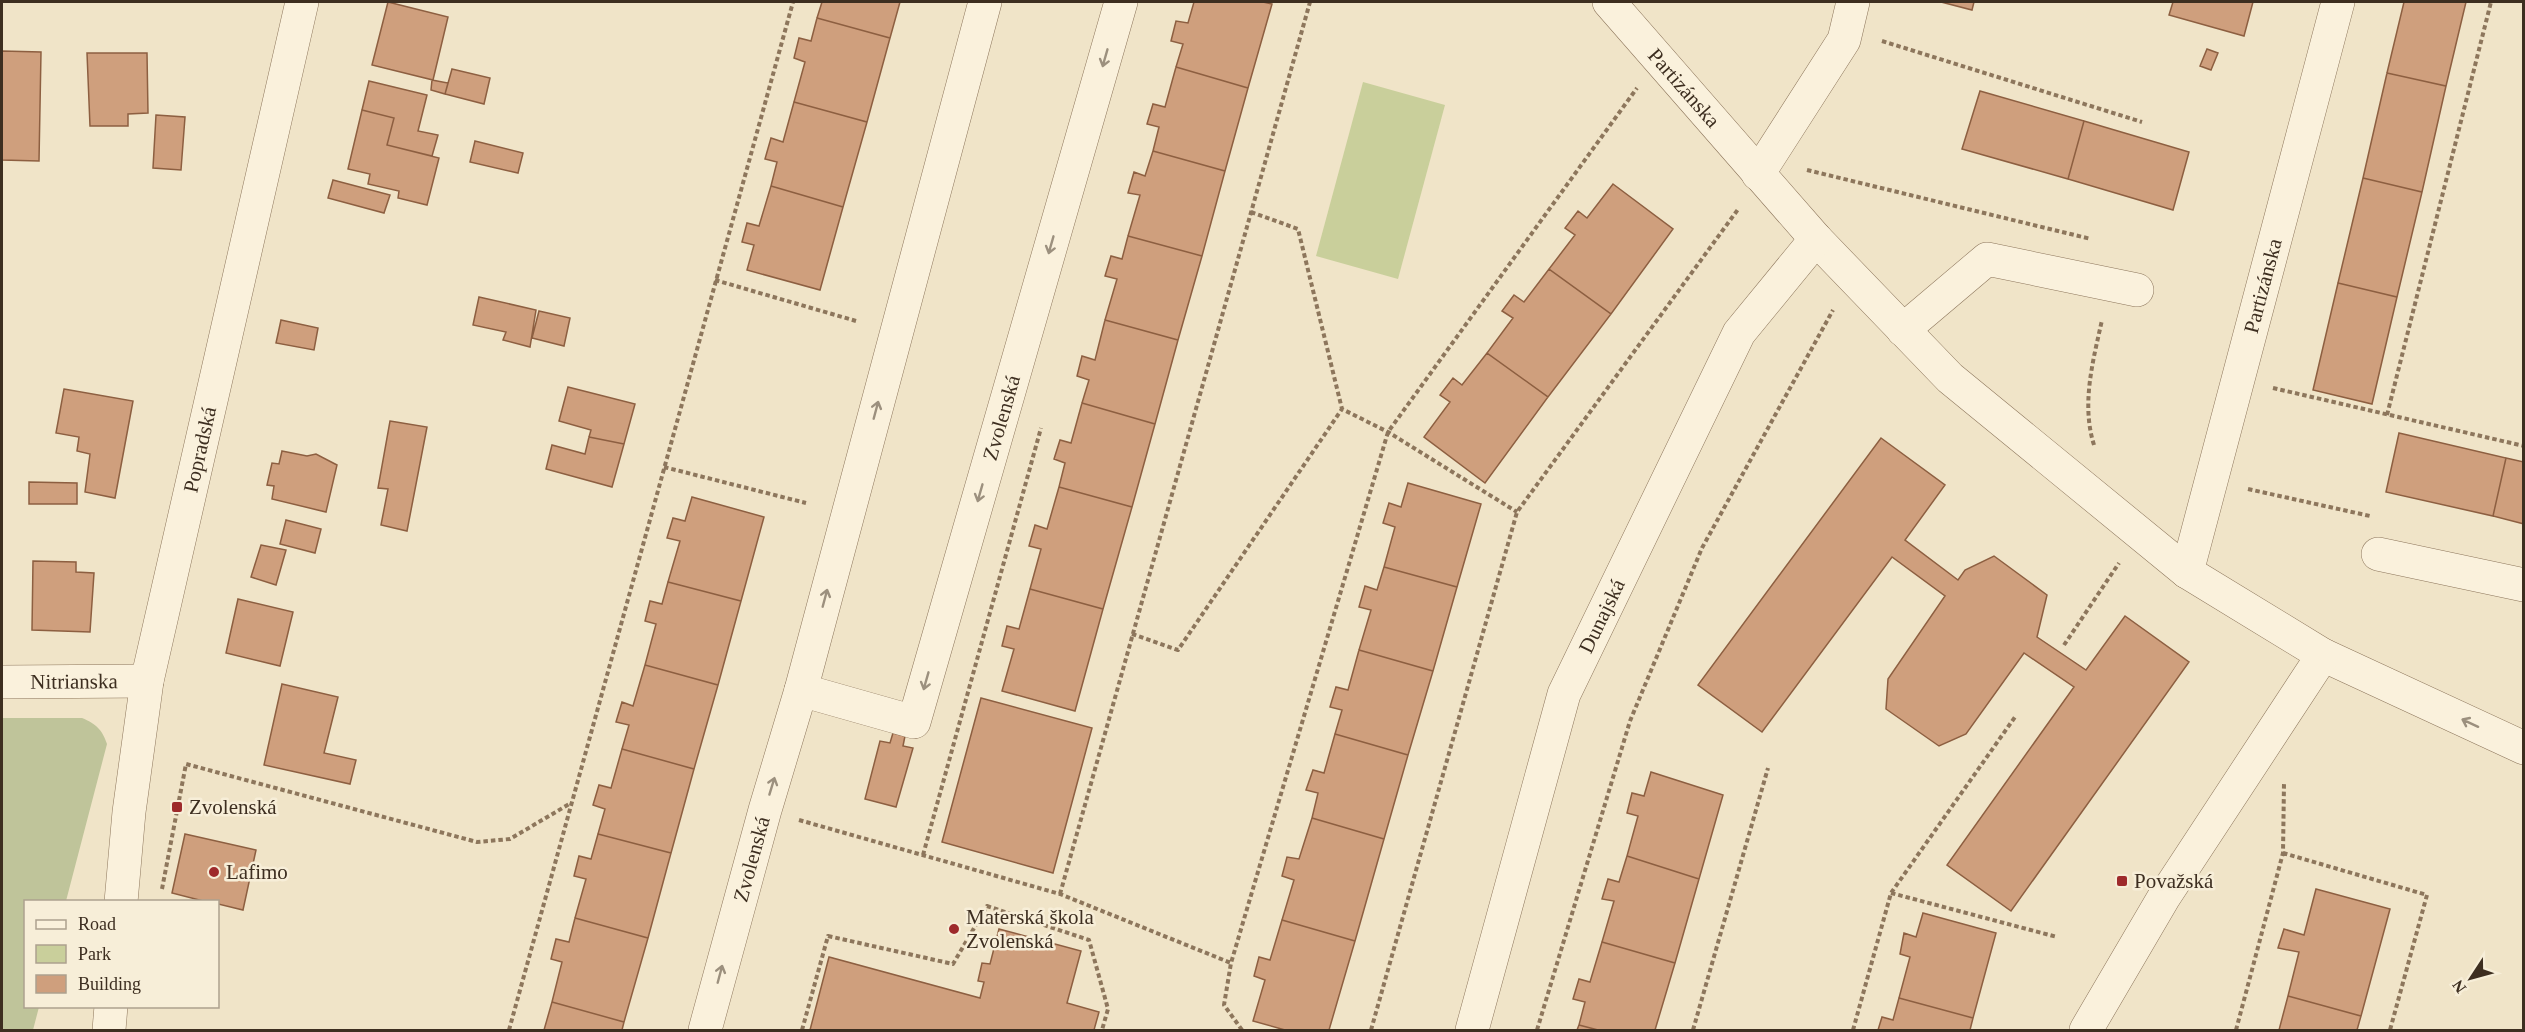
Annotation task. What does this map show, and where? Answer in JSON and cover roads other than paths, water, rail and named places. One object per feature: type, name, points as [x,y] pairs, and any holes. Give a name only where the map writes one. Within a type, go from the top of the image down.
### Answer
[{"type":"street","name":"Popradská","points":[[121,900],[129,812],[147,681],[302,2]]},
{"type":"street","name":"Zvolenská","points":[[705,1030],[765,810],[801,690],[985,2]]},
{"type":"street","name":"Zvolenská","points":[[801,690],[914,722],[1121,2]]},
{"type":"street","name":"Partizánska","points":[[1609,2],[1751,188],[1816,239],[1950,378],[2187,572],[2323,655],[2523,748]]},
{"type":"street","points":[[1751,188],[1844,40],[1853,2]]},
{"type":"street","name":"Partizánska","points":[[2187,572],[2338,2]]},
{"type":"street","name":"Dunajská","points":[[1472,1030],[1564,694],[1739,333],[1816,239]]},
{"type":"street","points":[[1904,330],[1987,259],[2137,290]]},
{"type":"street","points":[[2378,554],[2523,585]]},
{"type":"street","points":[[2086,1030],[2164,897],[2323,655]]},
{"type":"street","name":"Nitrianska","points":[[2,682],[147,681]]},
{"type":"street","points":[[109,1030],[111,1008]]},
{"type":"place","name":"Zvolenská","points":[[177,807]]},
{"type":"place","name":"Lafimo","points":[[214,872]]},
{"type":"place","name":"Považská","points":[[2122,881]]},
{"type":"place","name":"Materská škola Zvolenská","points":[[954,929]]}]
